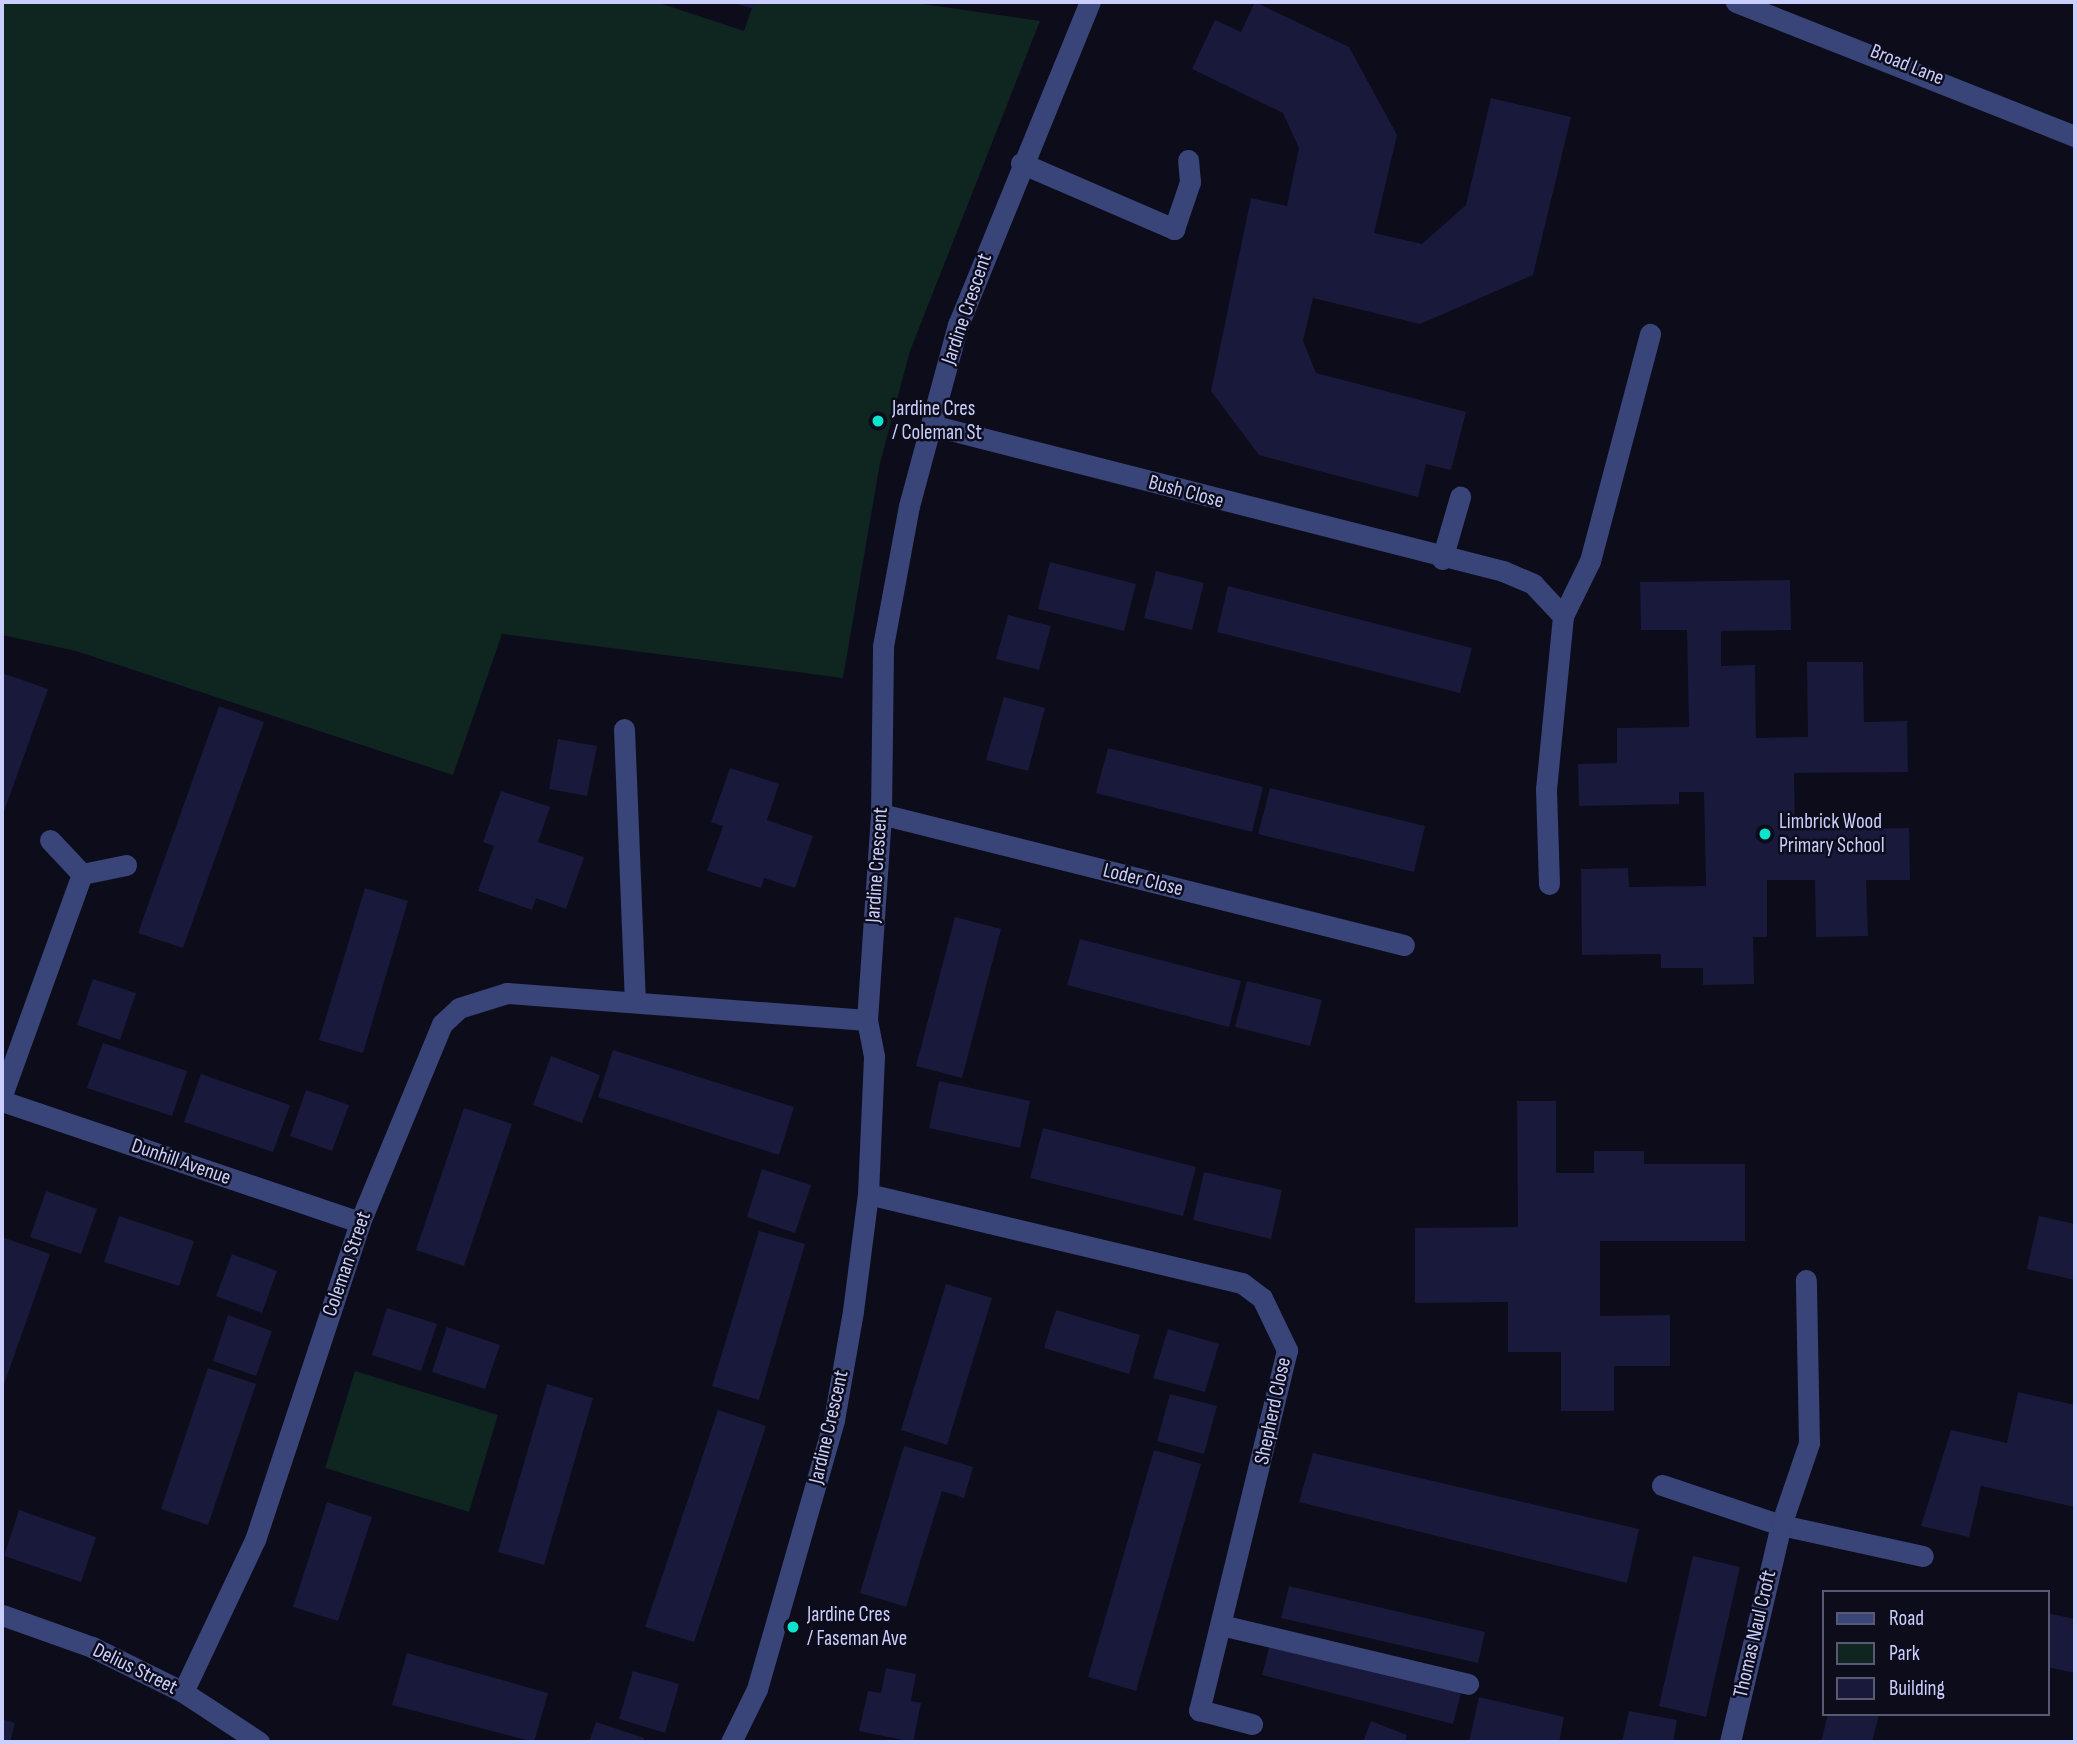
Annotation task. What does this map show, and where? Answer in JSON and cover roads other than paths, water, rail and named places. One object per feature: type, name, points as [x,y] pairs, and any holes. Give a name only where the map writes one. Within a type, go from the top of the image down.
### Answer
[{"type":"street","name":"Jardine Crescent","points":[[732,1742],[757,1689],[834,1420],[868,1194],[874,1056],[867,1020],[881,814],[883,646],[930,425],[958,325],[1021,163],[1090,2]]},
{"type":"street","name":"Broad Lane","points":[[1736,2],[2075,136]]},
{"type":"street","points":[[1021,163],[1174,229],[1190,182],[1188,160]]},
{"type":"street","points":[[1549,884],[1546,789],[1563,616],[1591,561],[1650,334]]},
{"type":"street","name":"Bush Close","points":[[930,425],[1442,559],[1503,571],[1533,584],[1563,616]]},
{"type":"street","points":[[1442,559],[1460,497]]},
{"type":"street","points":[[624,729],[635,1002]]},
{"type":"street","name":"Loder Close","points":[[881,814],[1404,945]]},
{"type":"street","points":[[50,840],[82,874]]},
{"type":"street","points":[[82,874],[126,865]]},
{"type":"street","points":[[2,1095],[82,874]]},
{"type":"street","name":"Coleman Street","points":[[183,1692],[255,1540],[360,1222],[442,1024],[460,1008],[507,993],[867,1020]]},
{"type":"street","name":"Dunhill Avenue","points":[[2,1101],[360,1222]]},
{"type":"street","name":"Shepherd Close","points":[[868,1194],[1242,1283],[1262,1298],[1287,1350],[1199,1710],[1252,1724]]},
{"type":"street","name":"Thomas Naul Croft","points":[[1730,1742],[1781,1525],[1809,1443],[1806,1280]]},
{"type":"street","points":[[1662,1485],[1781,1525],[1923,1556]]},
{"type":"street","name":"Delius Street","points":[[2,1615],[92,1647],[183,1692],[259,1742]]},
{"type":"street","points":[[1221,1625],[1468,1685]]},
{"type":"place","name":"Jardine Cres / Coleman St","points":[[878,421]]},
{"type":"place","name":"Limbrick Wood Primary School","points":[[1765,834]]},
{"type":"place","name":"Jardine Cres / Faseman Ave","points":[[793,1627]]}]
